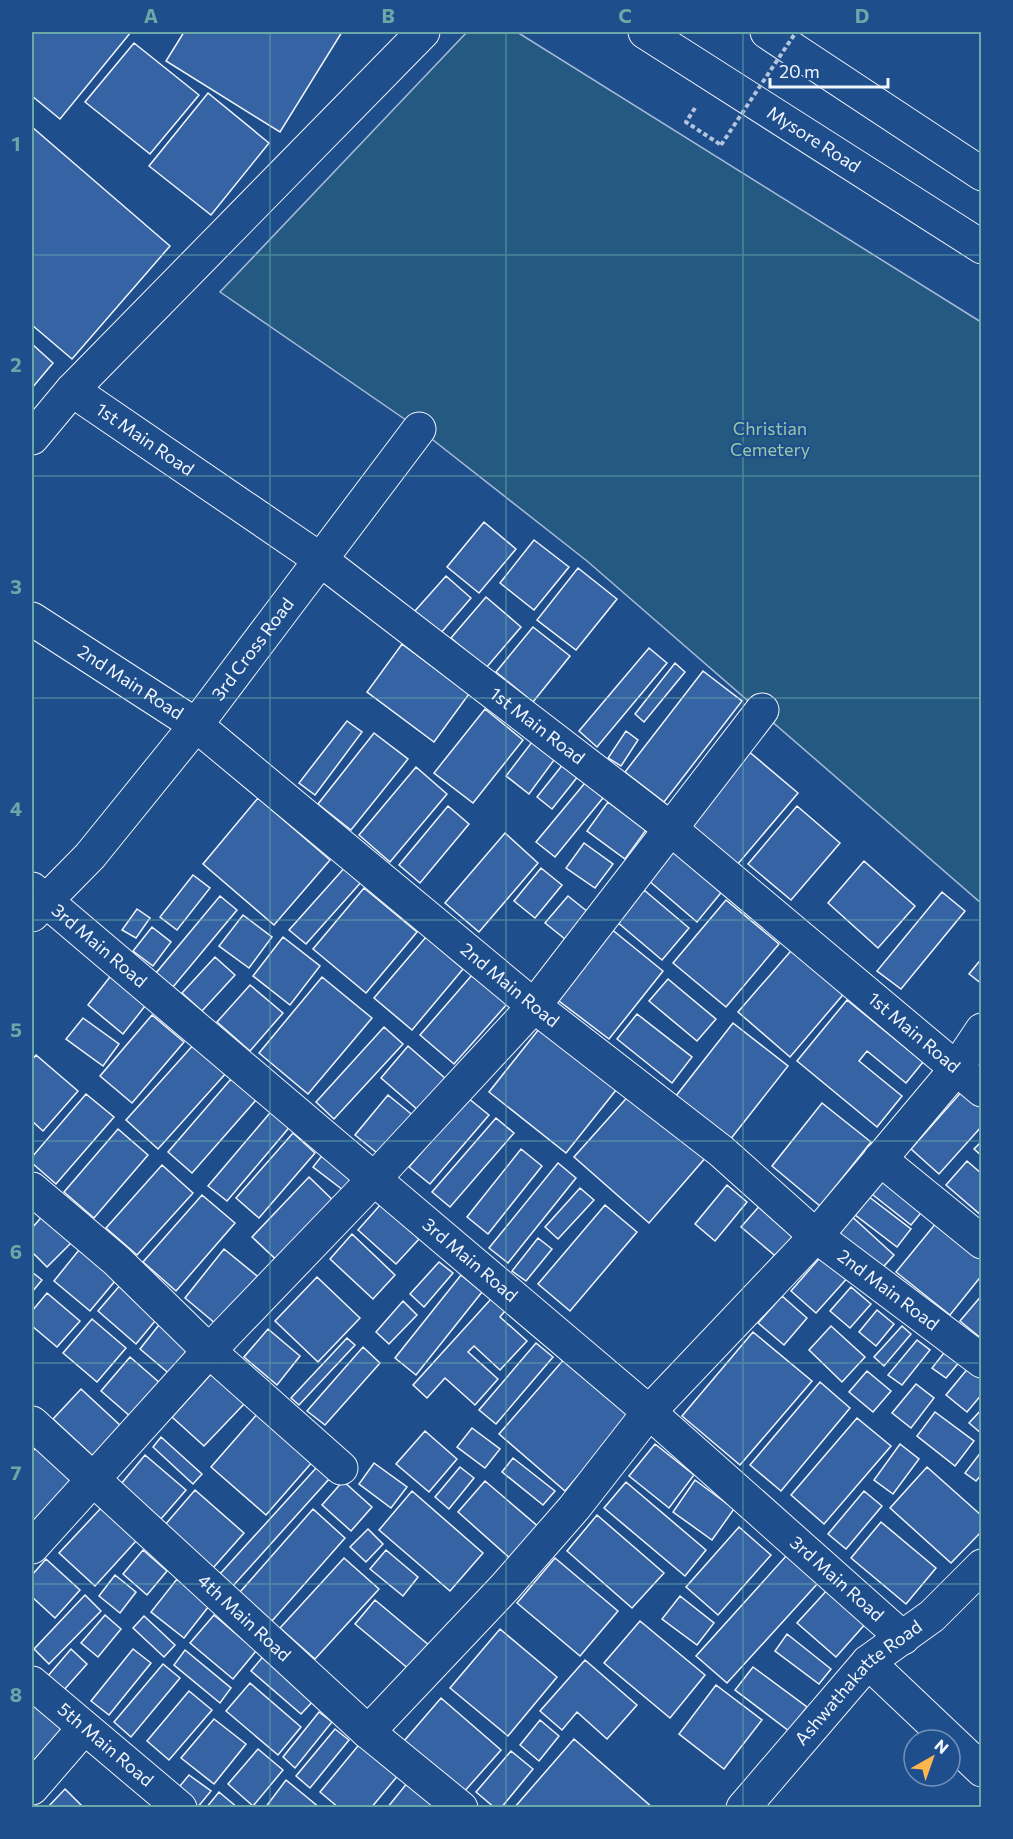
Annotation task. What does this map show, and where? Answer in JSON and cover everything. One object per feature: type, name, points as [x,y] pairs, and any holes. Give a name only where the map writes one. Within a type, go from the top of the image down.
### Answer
[{"type":"main road","points":[[32,438],[72,390],[423,32]]},
{"type":"main road","name":"Mysore Road","points":[[645,32],[981,247]]},
{"type":"main road","points":[[767,32],[981,174]]},
{"type":"main road","name":"1st Main Road","points":[[72,390],[321,560],[671,829],[981,1090]]},
{"type":"main road","name":"3rd Cross Road","points":[[36,901],[90,856],[196,725],[419,429]]},
{"type":"main road","name":"2nd Main Road","points":[[32,619],[196,725],[534,1006],[721,1151],[816,1236],[981,1361]]},
{"type":"main road","points":[[32,1547],[209,1351],[375,1178],[534,1006],[762,710]]},
{"type":"main road","name":"3rd Main Road","points":[[36,901],[375,1178],[649,1412],[903,1638]]},
{"type":"main road","points":[[368,1732],[521,1569],[574,1508],[649,1412],[816,1236],[956,1069],[981,1030]]},
{"type":"main road","points":[[880,1159],[981,1242]]},
{"type":"main road","points":[[32,1189],[116,1260],[209,1351],[341,1468]]},
{"type":"main road","name":"4th Main Road","points":[[32,1423],[368,1732],[461,1808]]},
{"type":"main road","name":"Ashwathakatte Road","points":[[742,1808],[868,1662],[932,1616],[979,1572]]},
{"type":"main road","points":[[868,1662],[981,1770]]},
{"type":"main road","name":"5th Main Road","points":[[32,1683],[83,1729],[180,1808]]},
{"type":"main road","points":[[32,1788],[83,1729]]},
{"type":"path","points":[[686,122],[721,145],[796,32]]},
{"type":"green space","name":"Christian Cemetery","points":[[467,32],[517,32],[981,322],[981,903],[587,561],[419,429],[220,292]]},
{"type":"building","points":[[32,32],[131,32],[60,119],[32,96]]},
{"type":"building","points":[[184,32],[342,32],[280,132],[166,61]]},
{"type":"building","points":[[134,43],[199,95],[150,154],[85,102]]},
{"type":"building","points":[[208,93],[269,143],[211,215],[149,166]]},
{"type":"building","points":[[32,127],[170,246],[72,359],[32,325]]},
{"type":"building","points":[[32,344],[53,363],[32,388]]},
{"type":"building","points":[[484,522],[516,549],[479,593],[447,567]]},
{"type":"building","points":[[534,540],[569,567],[534,610],[500,583]]},
{"type":"building","points":[[578,568],[617,599],[576,650],[537,620]]},
{"type":"building","points":[[446,576],[471,598],[440,634],[414,612]]},
{"type":"building","points":[[486,597],[521,627],[486,668],[451,638]]},
{"type":"building","points":[[533,627],[570,656],[533,702],[496,672]]},
{"type":"building","points":[[402,644],[469,694],[434,742],[367,692]]},
{"type":"building","points":[[649,648],[667,663],[597,747],[579,731]]},
{"type":"building","points":[[675,663],[685,672],[644,722],[635,714]]},
{"type":"building","points":[[703,671],[742,701],[664,802],[625,772]]},
{"type":"building","points":[[485,709],[523,740],[473,803],[434,773]]},
{"type":"building","points":[[347,721],[362,732],[315,795],[299,783]]},
{"type":"building","points":[[626,731],[638,740],[621,766],[608,758]]},
{"type":"building","points":[[374,733],[408,759],[351,830],[318,804]]},
{"type":"building","points":[[532,742],[554,760],[529,794],[506,776]]},
{"type":"building","points":[[747,750],[798,793],[737,865],[687,822]]},
{"type":"building","points":[[564,763],[579,775],[552,809],[537,797]]},
{"type":"building","points":[[416,767],[447,794],[390,862],[359,835]]},
{"type":"building","points":[[589,778],[607,793],[555,857],[536,842]]},
{"type":"building","points":[[258,798],[330,860],[274,925],[203,864]]},
{"type":"building","points":[[608,802],[646,830],[625,859],[587,831]]},
{"type":"building","points":[[448,806],[469,824],[420,883],[399,865]]},
{"type":"building","points":[[797,806],[840,843],[791,900],[748,864]]},
{"type":"building","points":[[505,833],[538,863],[479,932],[445,903]]},
{"type":"building","points":[[584,843],[613,864],[595,888],[566,868]]},
{"type":"building","points":[[675,847],[724,889],[697,922],[648,880]]},
{"type":"building","points":[[864,861],[915,906],[878,948],[828,903]]},
{"type":"building","points":[[347,865],[363,880],[306,944],[289,930]]},
{"type":"building","points":[[541,868],[562,885],[535,918],[514,901]]},
{"type":"building","points":[[193,875],[210,888],[177,930],[160,917]]},
{"type":"building","points":[[364,888],[417,932],[366,993],[313,949]]},
{"type":"building","points":[[644,890],[689,928],[662,960],[617,922]]},
{"type":"building","points":[[942,892],[965,911],[901,989],[877,971]]},
{"type":"building","points":[[220,896],[237,910],[173,987],[156,973]]},
{"type":"building","points":[[568,896],[588,912],[565,939],[545,923]]},
{"type":"building","points":[[726,900],[779,944],[726,1007],[673,963]]},
{"type":"building","points":[[137,909],[150,918],[136,938],[122,930]]},
{"type":"building","points":[[243,915],[272,937],[249,968],[219,946]]},
{"type":"building","points":[[152,927],[171,942],[153,966],[133,951]]},
{"type":"building","points":[[610,928],[663,971],[609,1039],[555,998]]},
{"type":"building","points":[[283,937],[320,966],[290,1005],[253,976]]},
{"type":"building","points":[[426,937],[463,969],[412,1030],[374,998]]},
{"type":"building","points":[[796,945],[847,990],[790,1057],[738,1012]]},
{"type":"building","points":[[215,957],[235,975],[202,1011],[182,993]]},
{"type":"building","points":[[982,958],[982,984],[969,974]]},
{"type":"building","points":[[113,973],[149,1001],[123,1034],[88,1005]]},
{"type":"building","points":[[472,975],[507,1004],[454,1064],[420,1035]]},
{"type":"building","points":[[322,977],[372,1018],[308,1094],[259,1053]]},
{"type":"building","points":[[668,979],[716,1019],[697,1041],[649,1001]]},
{"type":"building","points":[[250,985],[283,1013],[250,1051],[217,1022]]},
{"type":"building","points":[[847,1000],[923,1062],[906,1083],[867,1051],[859,1061],[902,1096],[877,1127],[797,1061]]},
{"type":"building","points":[[637,1014],[692,1057],[672,1083],[617,1039]]},
{"type":"building","points":[[152,1015],[184,1042],[132,1103],[100,1076]]},
{"type":"building","points":[[83,1018],[119,1044],[103,1066],[66,1039]]},
{"type":"building","points":[[733,1023],[788,1066],[726,1145],[672,1101]]},
{"type":"building","points":[[543,1024],[620,1085],[566,1153],[489,1092]]},
{"type":"building","points":[[384,1027],[403,1044],[334,1119],[316,1102]]},
{"type":"building","points":[[195,1043],[227,1072],[158,1149],[126,1120]]},
{"type":"building","points":[[408,1046],[446,1079],[418,1110],[381,1078]]},
{"type":"building","points":[[36,1055],[78,1091],[43,1131],[32,1121],[32,1060]]},
{"type":"building","points":[[231,1079],[256,1100],[192,1173],[168,1152]]},
{"type":"building","points":[[964,1089],[982,1105],[982,1126],[939,1174],[911,1149]]},
{"type":"building","points":[[632,1092],[707,1156],[649,1223],[574,1157]]},
{"type":"building","points":[[86,1094],[114,1117],[56,1184],[32,1163],[32,1157]]},
{"type":"building","points":[[388,1095],[415,1117],[382,1157],[355,1135]]},
{"type":"building","points":[[468,1098],[489,1115],[430,1184],[409,1167]]},
{"type":"building","points":[[822,1103],[871,1142],[820,1206],[772,1166]]},
{"type":"building","points":[[275,1107],[293,1123],[227,1201],[208,1186]]},
{"type":"building","points":[[496,1118],[514,1133],[450,1207],[432,1192]]},
{"type":"building","points":[[118,1129],[148,1155],[94,1218],[64,1192]]},
{"type":"building","points":[[293,1133],[315,1153],[259,1218],[236,1198]]},
{"type":"building","points":[[982,1141],[982,1156],[974,1149]]},
{"type":"building","points":[[521,1149],[542,1166],[488,1234],[467,1217]]},
{"type":"building","points":[[324,1153],[354,1176],[343,1190],[313,1167]]},
{"type":"building","points":[[967,1161],[982,1174],[982,1216],[946,1185]]},
{"type":"building","points":[[558,1163],[576,1178],[508,1263],[489,1248]]},
{"type":"building","points":[[162,1165],[193,1193],[137,1255],[106,1228]]},
{"type":"building","points":[[886,1169],[929,1203],[911,1225],[868,1191]]},
{"type":"building","points":[[309,1177],[341,1208],[284,1267],[252,1237]]},
{"type":"building","points":[[727,1185],[747,1202],[715,1241],[695,1224]]},
{"type":"building","points":[[580,1188],[594,1200],[558,1239],[545,1227]]},
{"type":"building","points":[[864,1193],[911,1229],[897,1247],[850,1211]]},
{"type":"building","points":[[202,1195],[235,1223],[176,1291],[143,1262]]},
{"type":"building","points":[[763,1202],[801,1233],[779,1259],[741,1227]]},
{"type":"building","points":[[381,1204],[419,1239],[396,1264],[358,1230]]},
{"type":"building","points":[[605,1205],[637,1232],[570,1311],[538,1284]]},
{"type":"building","points":[[46,1212],[75,1239],[47,1267],[32,1252],[32,1228]]},
{"type":"building","points":[[848,1213],[894,1255],[875,1276],[828,1235]]},
{"type":"building","points":[[941,1217],[982,1250],[982,1275],[950,1315],[896,1272]]},
{"type":"building","points":[[352,1234],[395,1275],[373,1299],[330,1259]]},
{"type":"building","points":[[538,1238],[552,1249],[526,1281],[512,1271]]},
{"type":"building","points":[[83,1245],[120,1275],[90,1311],[54,1281]]},
{"type":"building","points":[[224,1249],[262,1280],[222,1329],[185,1298]]},
{"type":"building","points":[[824,1253],[850,1275],[816,1313],[791,1291]]},
{"type":"building","points":[[439,1262],[453,1273],[424,1307],[410,1294]]},
{"type":"building","points":[[32,1272],[42,1280],[32,1292]]},
{"type":"building","points":[[461,1275],[482,1292],[416,1375],[395,1358]]},
{"type":"building","points":[[317,1277],[360,1318],[318,1362],[275,1321]]},
{"type":"building","points":[[122,1283],[160,1315],[136,1344],[98,1311]]},
{"type":"building","points":[[851,1287],[871,1304],[850,1328],[830,1311]]},
{"type":"building","points":[[47,1293],[80,1321],[57,1347],[32,1326],[32,1311]]},
{"type":"building","points":[[982,1295],[982,1339],[960,1321]]},
{"type":"building","points":[[782,1296],[807,1318],[784,1345],[758,1323]]},
{"type":"building","points":[[491,1299],[505,1311],[500,1317],[527,1341],[500,1370],[474,1346],[468,1352],[498,1379],[475,1405],[445,1378],[427,1398],[413,1385]]},
{"type":"building","points":[[403,1301],[417,1315],[389,1344],[376,1332]]},
{"type":"building","points":[[877,1310],[894,1324],[876,1346],[859,1332]]},
{"type":"building","points":[[92,1319],[126,1348],[97,1382],[63,1353]]},
{"type":"building","points":[[162,1321],[195,1348],[172,1376],[140,1349]]},
{"type":"building","points":[[831,1326],[865,1357],[842,1382],[809,1350]]},
{"type":"building","points":[[902,1326],[911,1334],[884,1366],[874,1357]]},
{"type":"building","points":[[268,1329],[300,1356],[277,1385],[244,1357]]},
{"type":"building","points":[[753,1332],[812,1381],[740,1465],[682,1416]]},
{"type":"building","points":[[347,1338],[355,1345],[299,1405],[291,1398]]},
{"type":"building","points":[[917,1340],[930,1350],[902,1385],[888,1375]]},
{"type":"building","points":[[536,1343],[553,1357],[496,1424],[479,1410]]},
{"type":"building","points":[[363,1347],[380,1363],[325,1425],[307,1411]]},
{"type":"building","points":[[947,1349],[961,1360],[946,1378],[932,1368]]},
{"type":"building","points":[[130,1357],[160,1383],[131,1417],[101,1391]]},
{"type":"building","points":[[566,1357],[632,1414],[565,1491],[499,1434]]},
{"type":"building","points":[[969,1367],[982,1378],[982,1394],[967,1412],[946,1395]]},
{"type":"building","points":[[867,1371],[891,1391],[873,1412],[849,1392]]},
{"type":"building","points":[[212,1373],[245,1403],[204,1446],[172,1417]]},
{"type":"building","points":[[820,1382],[850,1408],[781,1491],[750,1465]]},
{"type":"building","points":[[916,1384],[934,1398],[911,1428],[892,1413]]},
{"type":"building","points":[[81,1389],[121,1426],[93,1456],[53,1419]]},
{"type":"building","points":[[982,1409],[982,1434],[969,1423]]},
{"type":"building","points":[[259,1412],[314,1460],[266,1515],[211,1467]]},
{"type":"building","points":[[935,1412],[974,1441],[955,1466],[917,1436]]},
{"type":"building","points":[[857,1418],[891,1446],[824,1524],[791,1495]]},
{"type":"building","points":[[472,1428],[500,1449],[485,1468],[457,1447]]},
{"type":"building","points":[[425,1431],[457,1459],[429,1492],[396,1464]]},
{"type":"building","points":[[161,1437],[202,1474],[193,1484],[153,1447]]},
{"type":"building","points":[[40,1443],[79,1480],[32,1529],[32,1452]]},
{"type":"building","points":[[655,1444],[694,1475],[669,1508],[629,1476]]},
{"type":"building","points":[[900,1444],[919,1459],[893,1494],[874,1480]]},
{"type":"building","points":[[981,1452],[982,1474],[976,1481],[965,1473]]},
{"type":"building","points":[[145,1455],[186,1490],[161,1519],[121,1484]]},
{"type":"building","points":[[513,1458],[555,1491],[543,1505],[502,1472]]},
{"type":"building","points":[[374,1463],[407,1487],[391,1508],[359,1484]]},
{"type":"building","points":[[317,1467],[330,1478],[232,1587],[219,1575]]},
{"type":"building","points":[[460,1467],[474,1478],[449,1509],[435,1497]]},
{"type":"building","points":[[927,1467],[982,1516],[982,1531],[951,1563],[890,1508]]},
{"type":"building","points":[[695,1480],[734,1509],[712,1540],[673,1512]]},
{"type":"building","points":[[343,1481],[372,1507],[351,1531],[322,1505]]},
{"type":"building","points":[[485,1481],[540,1528],[512,1560],[458,1512]]},
{"type":"building","points":[[626,1482],[706,1550],[685,1576],[604,1508]]},
{"type":"building","points":[[195,1490],[244,1533],[213,1568],[164,1526]]},
{"type":"building","points":[[412,1491],[483,1553],[450,1591],[379,1530]]},
{"type":"building","points":[[864,1491],[882,1506],[846,1549],[828,1534]]},
{"type":"building","points":[[101,1508],[136,1541],[95,1586],[59,1553]]},
{"type":"building","points":[[313,1509],[345,1538],[272,1621],[240,1592]]},
{"type":"building","points":[[597,1515],[664,1573],[632,1608],[567,1551]]},
{"type":"building","points":[[881,1522],[936,1568],[906,1604],[851,1558]]},
{"type":"building","points":[[739,1527],[771,1555],[718,1615],[686,1587]]},
{"type":"building","points":[[368,1529],[383,1544],[366,1562],[350,1547]]},
{"type":"building","points":[[143,1550],[167,1571],[147,1595],[123,1574]]},
{"type":"building","points":[[386,1550],[418,1577],[403,1596],[370,1569]]},
{"type":"building","points":[[787,1555],[818,1583],[727,1683],[696,1656]]},
{"type":"building","points":[[344,1558],[379,1589],[315,1659],[280,1628]]},
{"type":"building","points":[[555,1558],[618,1611],[580,1656],[517,1603]]},
{"type":"building","points":[[46,1559],[80,1590],[55,1618],[32,1597],[32,1575]]},
{"type":"building","points":[[115,1575],[136,1592],[120,1613],[99,1596]]},
{"type":"building","points":[[177,1579],[209,1606],[184,1638],[151,1612]]},
{"type":"building","points":[[829,1588],[867,1622],[836,1657],[797,1623]]},
{"type":"building","points":[[85,1595],[101,1611],[49,1664],[34,1649]]},
{"type":"building","points":[[680,1596],[714,1623],[697,1645],[662,1619]]},
{"type":"building","points":[[375,1600],[430,1646],[410,1670],[355,1624]]},
{"type":"building","points":[[105,1615],[121,1629],[98,1657],[81,1643]]},
{"type":"building","points":[[214,1615],[256,1651],[233,1679],[190,1643]]},
{"type":"building","points":[[144,1616],[175,1645],[164,1657],[133,1628]]},
{"type":"building","points":[[640,1621],[705,1675],[670,1718],[604,1663]]},
{"type":"building","points":[[500,1629],[557,1677],[508,1736],[450,1688]]},
{"type":"building","points":[[787,1634],[831,1669],[819,1684],[775,1651]]},
{"type":"building","points":[[71,1649],[87,1664],[63,1691],[47,1677]]},
{"type":"building","points":[[133,1649],[151,1663],[109,1715],[91,1701]]},
{"type":"building","points":[[185,1650],[231,1688],[220,1703],[174,1665]]},
{"type":"building","points":[[266,1653],[316,1698],[301,1714],[251,1671]]},
{"type":"building","points":[[585,1660],[637,1705],[607,1739],[577,1712],[562,1730],[540,1711]]},
{"type":"building","points":[[163,1664],[180,1678],[131,1737],[114,1722]]},
{"type":"building","points":[[753,1667],[807,1707],[789,1731],[735,1690]]},
{"type":"building","points":[[250,1683],[301,1727],[278,1755],[226,1711]]},
{"type":"building","points":[[716,1685],[762,1720],[724,1769],[679,1734]]},
{"type":"building","points":[[189,1691],[212,1710],[169,1760],[147,1741]]},
{"type":"building","points":[[32,1694],[73,1731],[32,1776]]},
{"type":"building","points":[[441,1698],[501,1750],[463,1793],[404,1741]]},
{"type":"building","points":[[319,1712],[332,1722],[295,1768],[283,1757]]},
{"type":"building","points":[[214,1719],[246,1744],[214,1784],[181,1758]]},
{"type":"building","points":[[540,1720],[559,1736],[539,1761],[520,1745]]},
{"type":"building","points":[[335,1729],[349,1740],[310,1788],[296,1776]]},
{"type":"building","points":[[574,1739],[653,1808],[514,1808]]},
{"type":"building","points":[[362,1741],[400,1773],[371,1808],[339,1808],[320,1792]]},
{"type":"building","points":[[258,1749],[283,1770],[253,1806],[228,1784]]},
{"type":"building","points":[[511,1751],[533,1769],[501,1808],[495,1808],[476,1792]]},
{"type":"building","points":[[189,1775],[211,1791],[197,1808],[175,1792]]},
{"type":"building","points":[[286,1780],[320,1808],[265,1808]]},
{"type":"building","points":[[408,1782],[439,1808],[387,1808]]},
{"type":"building","points":[[65,1789],[84,1808],[47,1808]]},
{"type":"building","points":[[219,1792],[238,1808],[206,1808]]}]
